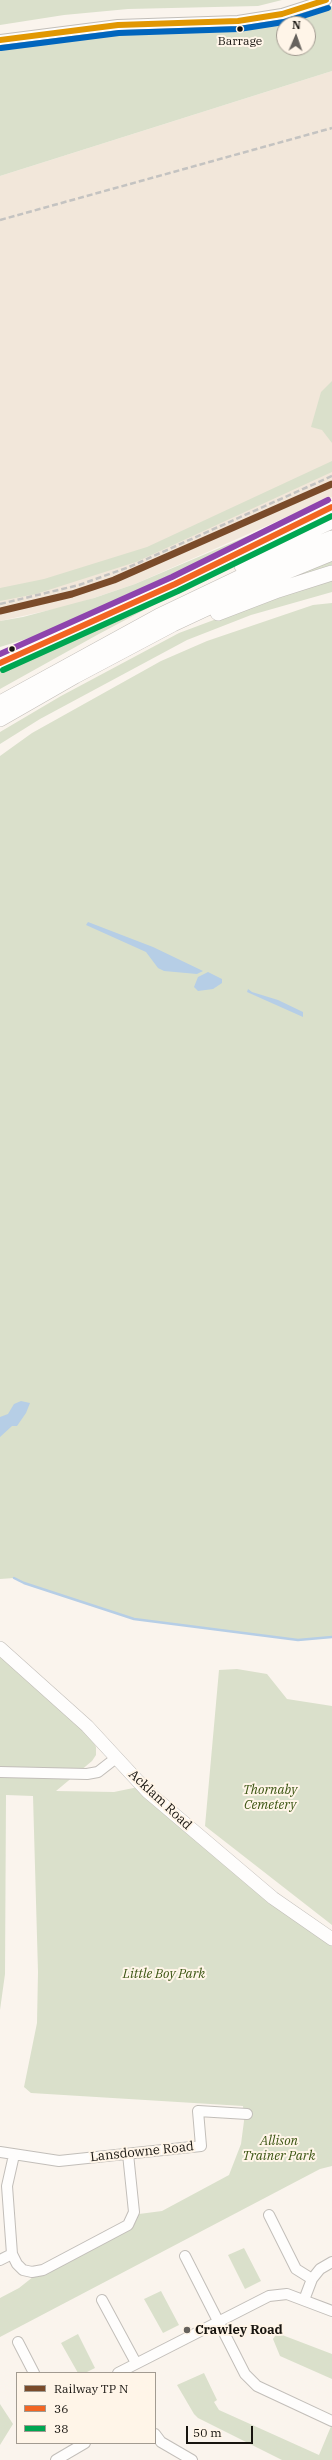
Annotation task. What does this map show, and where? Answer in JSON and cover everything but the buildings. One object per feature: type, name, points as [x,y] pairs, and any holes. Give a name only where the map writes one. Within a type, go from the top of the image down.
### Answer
[{"type":"highway","points":[[159,616],[194,591],[286,542],[332,522]]},
{"type":"highway","points":[[0,703],[159,616],[270,563],[332,538]]},
{"type":"highway","points":[[0,719],[126,648],[271,578],[332,553]]},
{"type":"highway","points":[[126,648],[169,634],[278,590],[332,573]]},
{"type":"main road","points":[[0,664],[175,584],[332,507]]},
{"type":"main road","name":"Acklam Road","points":[[0,1648],[63,1703],[148,1792],[273,1898],[332,1939]]},
{"type":"street","points":[[0,40],[118,25],[238,21],[288,12],[326,0]]},
{"type":"street","points":[[0,1772],[87,1774],[98,1772],[116,1758]]},
{"type":"street","name":"Lansdowne Road","points":[[0,2152],[59,2161],[201,2146],[198,2111],[247,2114]]},
{"type":"street","points":[[14,2155],[7,2186],[12,2254],[17,2264],[24,2270],[43,2270],[128,2225],[134,2212],[128,2154]]},
{"type":"street","points":[[269,2214],[296,2269],[312,2279]]},
{"type":"street","points":[[0,2260],[12,2254]]},
{"type":"street","points":[[186,2256],[245,2374],[257,2386],[332,2421]]},
{"type":"street","points":[[304,2300],[312,2279],[320,2270],[332,2262]]},
{"type":"street","points":[[122,2372],[136,2363],[269,2296],[287,2294],[332,2311]]},
{"type":"street","points":[[102,2300],[136,2363]]},
{"type":"street","points":[[18,2342],[33,2372]]},
{"type":"street","points":[[156,2435],[175,2456],[192,2460]]},
{"type":"street","points":[[56,2460],[69,2447],[81,2444]]},
{"type":"shaded area","points":[[332,71],[332,497],[135,584],[73,605],[0,621],[0,176]]},
{"type":"green space","points":[[0,0],[282,0],[258,6],[128,9],[64,15],[0,25]]},
{"type":"green space","points":[[332,6],[332,71],[0,176],[0,47],[105,33],[260,26],[276,22],[276,56],[316,56],[316,16],[304,16]]},
{"type":"green space","points":[[332,381],[332,443],[322,430],[311,427],[321,392]]},
{"type":"green space","points":[[332,461],[332,472],[136,562],[36,594],[0,601],[0,588],[44,579],[147,547]]},
{"type":"green space","points":[[269,527],[207,558],[39,635],[0,647],[0,621],[23,617],[94,598],[135,584]]},
{"type":"green space","points":[[332,559],[332,567],[273,584]]},
{"type":"green space","points":[[332,579],[332,592],[251,615],[187,640],[40,719],[0,744],[0,732],[61,696],[179,633],[286,593]]},
{"type":"green space","points":[[195,583],[97,635],[0,689],[0,671]]},
{"type":"green space","points":[[332,603],[332,1637],[298,1640],[134,1619],[24,1583],[14,1578],[0,1579],[0,756],[32,733],[161,661],[207,641],[313,605]]},
{"type":"green space","name":"Little Boy Park","points":[[0,1657],[17,1669],[92,1739],[96,1747],[96,1755],[92,1761],[56,1791],[114,1792],[143,1786],[332,1943],[332,2166],[320,2169],[0,2337],[0,2298],[19,2288],[38,2273],[129,2225],[139,2214],[162,2211],[229,2175],[241,2144],[244,2121],[243,2106],[31,2093],[24,2087],[37,2023],[38,1972],[33,1796],[6,1795],[5,1974],[0,2010]]},
{"type":"green space","name":"Thornaby Cemetery","points":[[237,1669],[267,1674],[287,1699],[332,1706],[332,1925],[205,1826],[219,1670]]},
{"type":"green space","points":[[244,2248],[261,2281],[245,2289],[228,2255]]},
{"type":"green space","points":[[161,2291],[179,2325],[163,2333],[144,2299]]},
{"type":"green space","points":[[277,2333],[332,2354],[332,2379],[280,2356],[273,2339]]},
{"type":"green space","points":[[78,2334],[95,2368],[87,2372],[77,2372],[61,2343]]},
{"type":"green space","points":[[204,2373],[217,2400],[214,2402],[219,2410],[319,2455],[332,2424],[332,2460],[282,2460],[198,2418],[194,2414],[177,2385]]},
{"type":"green space","points":[[0,2404],[13,2424],[0,2445]]},
{"type":"water","points":[[88,922],[153,947],[203,971],[197,974],[164,971],[158,968],[146,952],[86,925]]},
{"type":"water","points":[[208,972],[222,979],[222,983],[213,989],[198,991],[194,987],[198,977]]},
{"type":"water","points":[[248,989],[252,992],[278,1000],[303,1012],[303,1017],[247,992]]},
{"type":"water","points":[[21,1401],[30,1403],[26,1413],[17,1426],[12,1426],[0,1437],[0,1417],[8,1414],[14,1404]]},
{"type":"waterway","points":[[14,1578],[24,1583],[134,1619],[298,1640],[332,1637]]},
{"type":"railway","points":[[0,220],[332,128]]},
{"type":"railway","points":[[0,604],[79,585],[129,567],[332,476]]},
{"type":"transit line","points":[[0,40],[118,25],[238,21],[282,14],[326,0]]},
{"type":"transit line","points":[[1,48],[119,33],[239,29],[284,22],[328,8]]},
{"type":"transit line","points":[[0,611],[72,594],[114,580],[332,484]]},
{"type":"transit line","points":[[0,654],[172,577],[328,500]]},
{"type":"transit line","name":"36","points":[[0,663],[175,584],[332,507]]},
{"type":"transit line","name":"38","points":[[3,670],[178,591],[332,516]]},
{"type":"place","name":"Barrage","points":[[240,29]]},
{"type":"place","name":"Crawley Road","points":[[187,2330]]},
{"type":"park label","name":"Allison Trainer Park","points":[[279,2148]]}]
